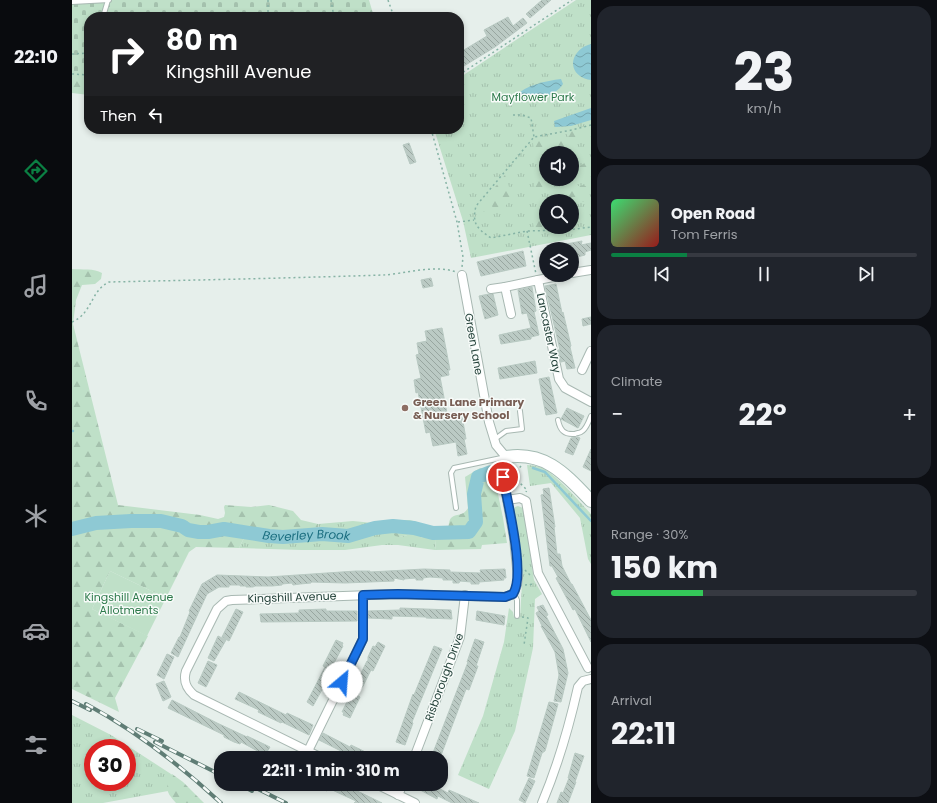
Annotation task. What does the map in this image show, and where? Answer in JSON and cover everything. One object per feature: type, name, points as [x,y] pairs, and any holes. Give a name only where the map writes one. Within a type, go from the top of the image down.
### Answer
[{"type":"street","points":[[579,273],[591,270]]},
{"type":"street","name":"Green Lane","points":[[462,275],[486,413],[494,439],[506,457]]},
{"type":"street","name":"Lancaster Way","points":[[491,290],[538,280],[559,379],[565,388],[591,402]]},
{"type":"street","points":[[505,287],[511,314]]},
{"type":"street","points":[[582,370],[591,351]]},
{"type":"street","points":[[513,594],[517,585],[517,566],[514,538],[503,477],[506,457],[524,456],[543,460],[561,472],[590,499]]},
{"type":"street","points":[[508,500],[516,498],[524,499],[528,506],[540,584],[588,668]]},
{"type":"street","name":"Kingshill Avenue","points":[[308,751],[194,695],[187,687],[185,681],[186,671],[217,608],[226,601],[398,594],[505,597],[513,594]]},
{"type":"street","points":[[308,751],[363,639],[363,595]]},
{"type":"street","name":"Risborough Drive","points":[[417,751],[462,631],[465,595]]},
{"type":"street","points":[[542,803],[566,737],[578,687],[583,681],[591,680]]},
{"type":"street","points":[[390,791],[415,803]]},
{"type":"street","points":[[398,795],[399,791]]},
{"type":"lane","points":[[72,2],[108,0],[104,12]]},
{"type":"lane","points":[[494,439],[506,431],[522,429],[520,411]]},
{"type":"lane","points":[[558,420],[563,432],[566,434],[573,434],[580,433],[583,430],[591,416]]},
{"type":"lane","points":[[456,508],[450,473],[454,468],[506,457]]},
{"type":"lane","points":[[513,594],[517,600],[517,616]]},
{"type":"path","points":[[268,0],[268,12]]},
{"type":"path","points":[[331,0],[333,12]]},
{"type":"path","points":[[388,0],[392,12]]},
{"type":"path","points":[[464,72],[572,0]]},
{"type":"path","points":[[72,54],[84,53]]},
{"type":"path","points":[[72,74],[84,74]]},
{"type":"path","points":[[513,115],[522,115],[531,118],[534,137]]},
{"type":"path","points":[[591,125],[534,137],[476,206],[474,220],[476,224],[491,238],[527,231],[568,230],[591,227]]},
{"type":"path","points":[[72,322],[85,314],[103,284],[109,282],[379,275],[434,269],[445,269],[462,275],[463,257],[457,222],[432,134]]},
{"type":"path","points":[[457,222],[474,220]]},
{"type":"path","points":[[527,231],[538,280]]},
{"type":"path","points":[[509,480],[522,464],[524,456]]},
{"type":"path","points":[[517,471],[519,482],[527,490],[524,499]]},
{"type":"path","points":[[517,566],[521,566],[534,580],[540,584]]},
{"type":"path","points":[[517,585],[540,584]]},
{"type":"path","points":[[517,616],[528,618],[524,645]]},
{"type":"green space","points":[[72,0],[369,0],[373,12],[84,12],[84,72],[72,71]]},
{"type":"green space","name":"Mayflower Park","points":[[576,0],[591,0],[591,235],[554,242],[539,242],[539,245],[471,258],[463,221],[436,134],[464,134],[464,75]]},
{"type":"green space","points":[[72,69],[84,70],[84,94],[72,93]]},
{"type":"green space","points":[[587,126],[591,127],[591,143],[582,140],[574,146],[539,146],[539,151],[534,150],[533,143],[548,137],[556,140],[561,137],[569,139],[570,138],[566,133]]},
{"type":"green space","points":[[591,160],[591,178],[579,180],[579,166]]},
{"type":"green space","points":[[539,168],[539,186],[555,186],[535,189],[532,170]]},
{"type":"green space","points":[[505,175],[513,199],[499,211],[493,211],[492,205],[484,212],[477,209]]},
{"type":"green space","points":[[584,185],[588,188],[590,198],[585,202],[579,202],[579,194],[558,194],[559,189]]},
{"type":"green space","points":[[539,212],[539,228],[534,228],[532,217]]},
{"type":"green space","points":[[72,269],[92,270],[102,273],[101,279],[95,284],[82,285],[76,300],[73,324],[118,505],[200,515],[218,519],[224,517],[225,505],[251,507],[269,505],[293,511],[301,520],[318,524],[320,538],[310,541],[294,535],[281,537],[254,532],[246,535],[239,548],[196,547],[189,552],[166,598],[110,571],[92,609],[148,636],[115,698],[119,712],[72,689]]},
{"type":"green space","points":[[527,465],[542,468],[548,471],[568,489],[591,514],[591,564],[588,559],[580,518],[551,483],[530,486]]},
{"type":"green space","points":[[480,468],[493,470],[507,543],[482,545],[481,549],[435,550],[435,537],[423,538],[415,534],[400,537],[395,536],[392,528],[395,520],[410,520],[417,522],[421,528],[448,528],[451,518],[464,513],[468,508],[465,477]]},
{"type":"green space","points":[[518,506],[524,510],[534,580],[542,594],[535,599],[533,648],[515,731],[489,789],[458,775],[483,716],[504,642],[509,608],[513,612],[514,617],[520,618],[522,583],[513,511],[515,507]]},
{"type":"green space","points":[[353,521],[393,525],[391,531],[400,537],[415,534],[423,538],[435,537],[435,550],[398,545],[382,545],[345,550],[239,548],[245,536],[250,532],[281,537],[320,531],[318,524]]},
{"type":"green space","name":"Kingshill Avenue Allotments","points":[[110,571],[166,598],[147,636],[92,609]]},
{"type":"green space","points":[[72,715],[117,739],[84,739],[84,791],[136,791],[136,751],[171,774],[168,791],[103,803],[72,803]]},
{"type":"green space","points":[[172,774],[183,782],[204,803],[176,803],[170,796],[167,785],[169,776]]},
{"type":"water","points":[[591,44],[591,80],[580,76],[576,72],[573,63],[577,53],[584,47]]},
{"type":"water","points":[[561,79],[563,84],[550,95],[532,100],[520,101],[515,96],[530,86]]},
{"type":"water","points":[[591,108],[591,120],[571,126],[555,127],[554,121]]},
{"type":"building","points":[[542,0],[551,0],[530,18],[526,14]]},
{"type":"building","points":[[508,17],[513,26],[523,18],[527,23],[495,47],[464,66],[464,50],[487,36],[484,30]]},
{"type":"building","points":[[409,143],[416,162],[410,164],[403,145]]},
{"type":"building","points":[[582,241],[581,245],[591,243],[591,250],[585,252],[585,255],[579,256],[579,242],[577,242]]},
{"type":"building","points":[[523,251],[526,266],[481,276],[477,262]]},
{"type":"building","points":[[431,278],[433,286],[423,288],[421,280]]},
{"type":"building","points":[[556,284],[575,368],[567,369],[565,361],[561,362],[558,350],[560,350],[545,286]]},
{"type":"building","points":[[532,287],[536,311],[534,312],[539,335],[531,337],[531,339],[501,344],[499,335],[531,328],[527,313],[522,314],[518,290]]},
{"type":"building","points":[[493,294],[498,315],[485,319],[479,296]]},
{"type":"building","points":[[591,317],[591,324],[583,326],[582,319]]},
{"type":"building","points":[[442,328],[450,370],[448,370],[449,375],[440,377],[448,418],[462,416],[466,439],[464,439],[467,454],[458,456],[456,442],[433,446],[430,432],[426,433],[418,392],[416,393],[414,380],[421,378],[416,355],[419,354],[417,343],[427,341],[425,331]]},
{"type":"building","points":[[535,361],[537,373],[500,379],[498,368]]},
{"type":"building","points":[[549,377],[557,413],[546,415],[539,379]]},
{"type":"building","points":[[567,408],[584,416],[578,428],[561,419]]},
{"type":"building","points":[[571,438],[580,438],[573,455],[565,452]]},
{"type":"building","points":[[591,449],[591,471],[583,467]]},
{"type":"building","points":[[549,488],[555,527],[557,554],[560,554],[562,566],[591,620],[591,642],[575,609],[573,610],[556,578],[558,577],[552,566],[550,566],[541,495],[544,494],[543,489]]},
{"type":"building","points":[[424,569],[481,573],[480,570],[505,569],[506,578],[503,578],[504,580],[479,582],[479,584],[471,584],[471,582],[460,581],[459,583],[453,583],[453,580],[443,580],[443,578],[430,577],[423,578],[423,580],[416,580],[416,578],[404,580],[394,578],[394,581],[345,583],[311,582],[293,585],[292,583],[272,586],[246,587],[240,585],[229,585],[229,587],[219,587],[207,594],[178,657],[171,653],[180,637],[190,612],[189,611],[202,584],[217,575],[268,577],[356,571],[370,572]]},
{"type":"building","points":[[543,605],[548,615],[546,616],[563,649],[568,673],[561,702],[554,701],[559,675],[555,652],[536,613],[539,611],[537,607]]},
{"type":"building","points":[[400,608],[451,610],[452,619],[392,616],[392,619],[368,618],[368,611],[400,610]]},
{"type":"building","points":[[236,609],[243,612],[229,641],[222,637]]},
{"type":"building","points":[[326,609],[326,611],[357,611],[357,621],[261,622],[260,614],[299,613],[299,610]]},
{"type":"building","points":[[477,611],[505,616],[504,625],[476,620]]},
{"type":"building","points":[[218,636],[226,640],[214,661],[208,658]]},
{"type":"building","points":[[475,639],[484,642],[476,666],[478,666],[469,690],[466,689],[443,751],[434,751],[468,662]]},
{"type":"building","points":[[336,640],[343,643],[343,646],[333,665],[335,666],[313,706],[307,702],[325,667],[323,666]]},
{"type":"building","points":[[378,642],[385,646],[373,671],[371,670],[358,696],[360,697],[350,718],[343,715],[344,712],[342,712],[368,661],[368,657],[373,646],[375,647]]},
{"type":"building","points":[[434,646],[442,649],[412,722],[413,723],[405,745],[396,742],[413,694],[414,695]]},
{"type":"building","points":[[167,654],[174,657],[164,679],[157,675]]},
{"type":"building","points":[[208,661],[217,665],[206,687],[198,683]]},
{"type":"building","points":[[164,681],[171,697],[163,701],[156,684]]},
{"type":"building","points":[[239,692],[286,715],[287,713],[313,725],[309,735],[258,712],[259,710],[235,699]]},
{"type":"building","points":[[172,700],[217,723],[270,747],[268,751],[258,751],[241,742],[240,744],[234,742],[224,737],[224,735],[168,708]]},
{"type":"building","points":[[549,702],[558,704],[545,751],[542,753],[534,778],[527,776]]},
{"type":"building","points":[[323,733],[350,747],[351,745],[363,751],[341,751],[319,740]]},
{"type":"building","points":[[575,753],[584,756],[576,782],[568,803],[557,803],[569,778]]},
{"type":"building","points":[[529,778],[535,781],[525,803],[519,800]]},
{"type":"building","points":[[449,790],[479,803],[452,803],[438,796],[437,799],[422,791],[444,791],[448,793]]},
{"type":"building","points":[[334,791],[357,791],[382,803],[354,803],[356,801]]},
{"type":"waterway","name":"Beverley Brook","points":[[533,468],[545,472],[591,521]]},
{"type":"waterway","name":"Beverley Brook","points":[[72,529],[96,523],[161,521],[199,532],[224,529],[283,537],[322,534],[348,536],[375,528],[393,526],[414,528],[433,533],[469,532],[476,522],[474,494],[478,477],[491,472]]},
{"type":"railway","points":[[72,701],[90,710]]},
{"type":"railway","points":[[86,704],[157,749],[190,775],[221,803]]},
{"type":"railway","points":[[137,729],[162,741]]},
{"type":"railway","points":[[155,742],[214,772]]},
{"type":"railway","points":[[262,791],[286,803]]},
{"type":"place","name":"Green Lane Primary & Nursery School","points":[[405,408]]},
{"type":"route","points":[[342,682],[363,639],[363,595],[398,594],[505,597],[513,594],[517,585],[517,566],[514,538],[503,477]]}]
